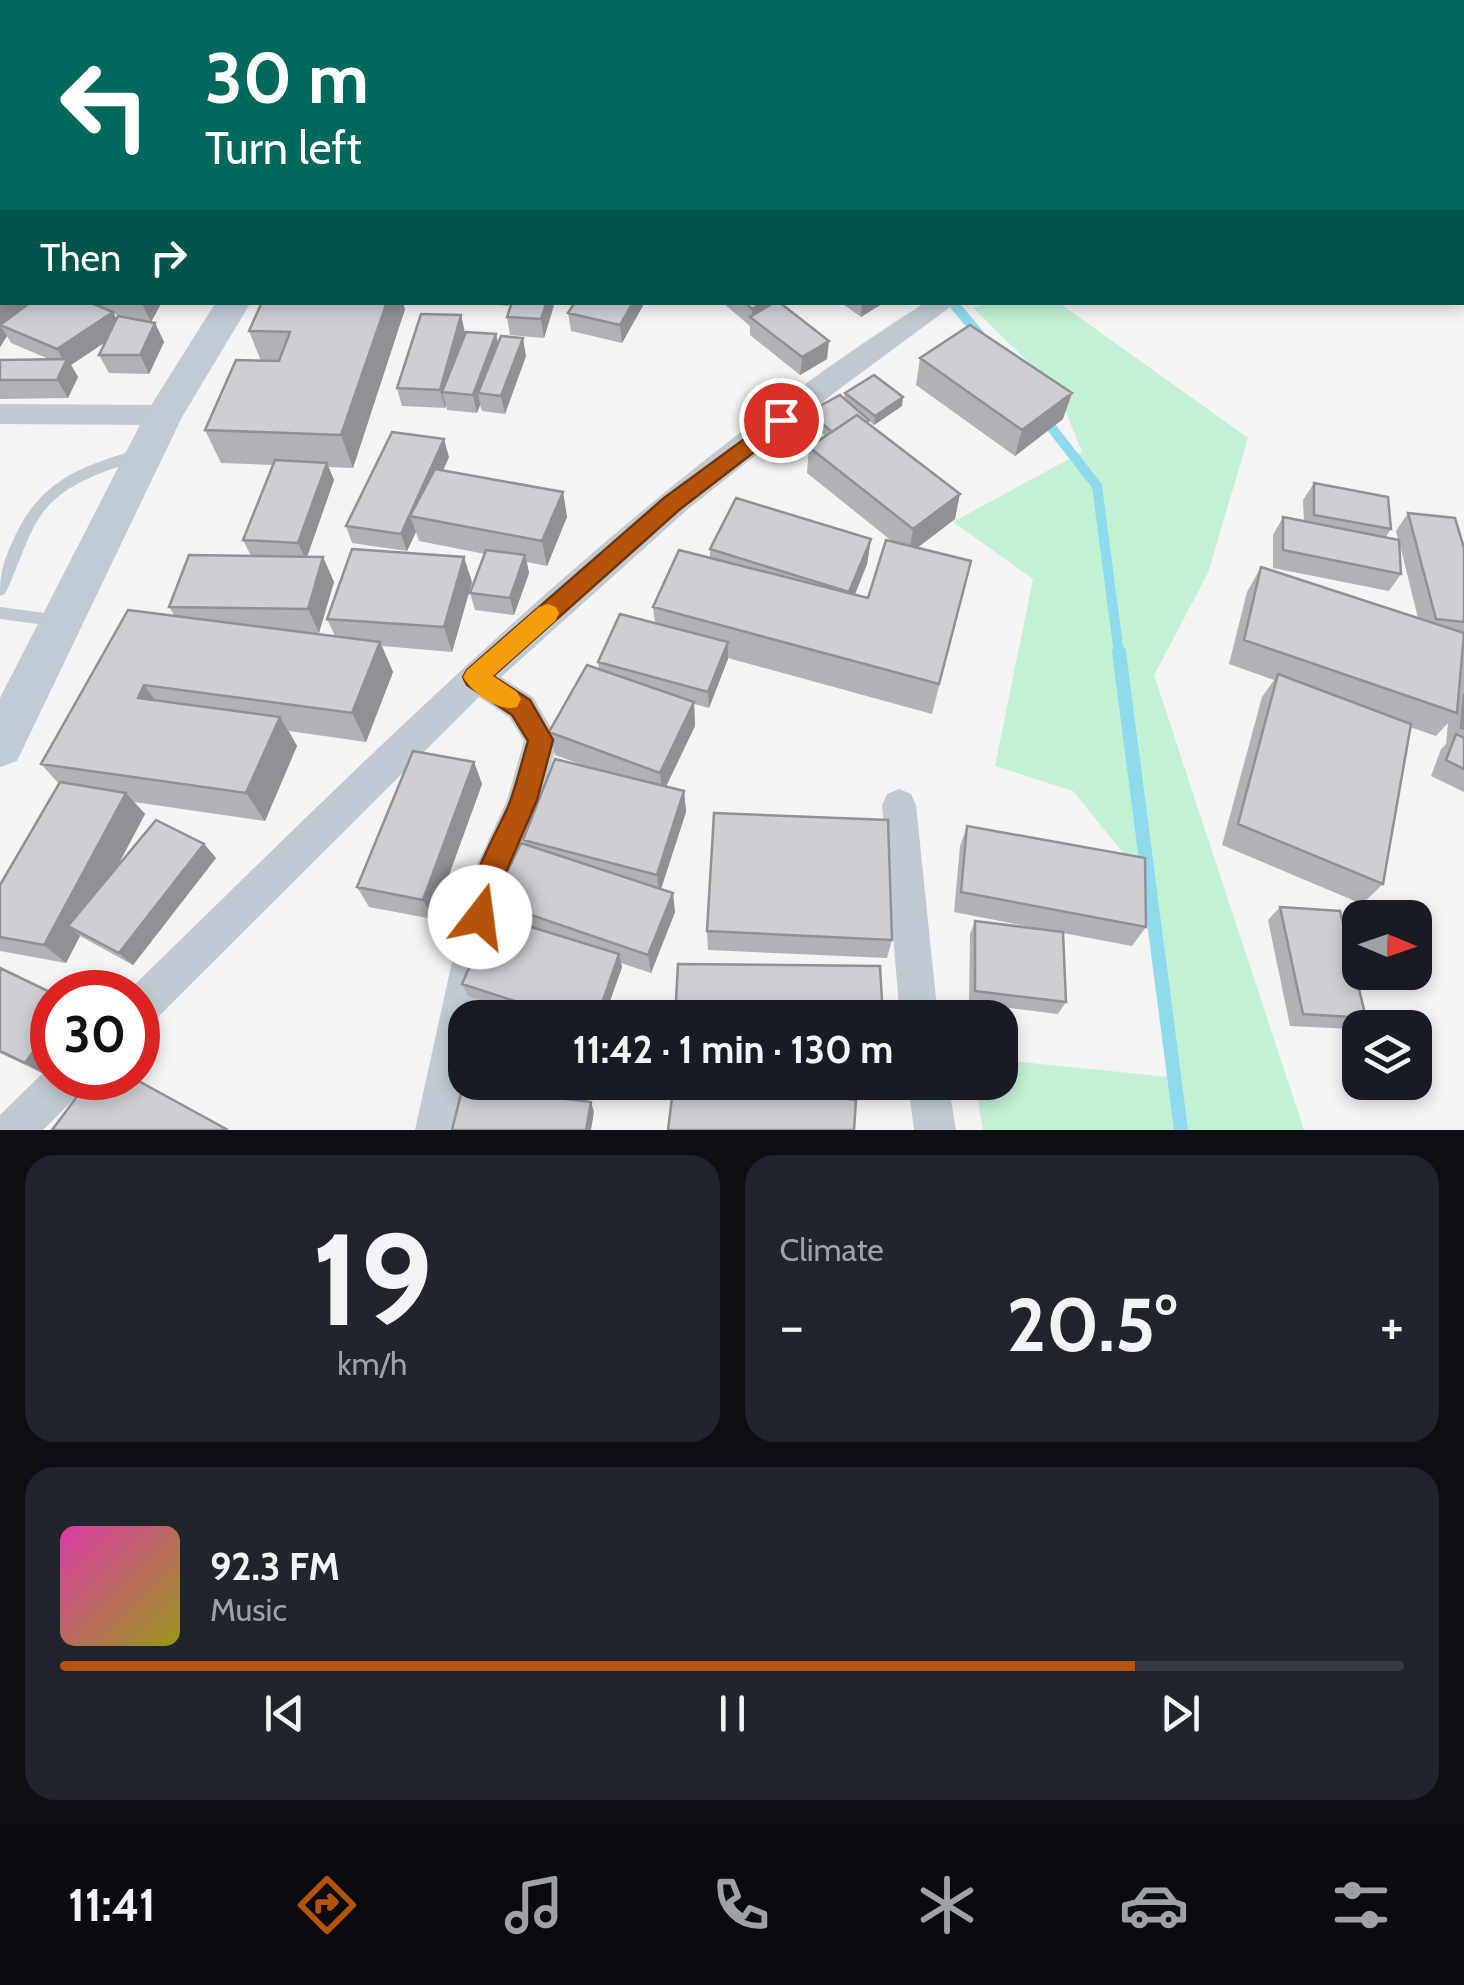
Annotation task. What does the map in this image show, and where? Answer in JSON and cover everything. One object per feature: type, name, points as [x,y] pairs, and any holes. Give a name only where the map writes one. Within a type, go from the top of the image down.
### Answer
[{"type":"main road","points":[[0,746],[156,433],[232,305]]},
{"type":"street","points":[[160,987],[475,677],[672,504],[809,398],[941,305]]},
{"type":"street","points":[[0,414],[156,433]]},
{"type":"street","points":[[436,1130],[488,880],[524,800],[541,740],[521,707],[475,677]]},
{"type":"street","points":[[900,805],[917,1000]]},
{"type":"street","points":[[14,1130],[45,1100]]},
{"type":"street","points":[[931,1100],[935,1130]]},
{"type":"lane","points":[[0,590],[32,513],[50,492],[156,433]]},
{"type":"lane","points":[[0,613],[62,621]]},
{"type":"green space","points":[[1062,305],[1248,438],[1208,573],[1154,675],[1304,1130],[983,1130],[978,1100],[1018,1100],[1018,1062],[1178,1078],[1158,896],[1073,791],[995,766],[1033,579],[953,522],[1082,452],[1057,390],[973,308]]},
{"type":"building","points":[[27,305],[96,305],[113,312],[57,349],[0,325]]},
{"type":"building","points":[[261,305],[386,305],[341,435],[205,430],[236,360],[279,361],[290,332],[249,331]]},
{"type":"building","points":[[511,305],[546,305],[541,319],[507,317]]},
{"type":"building","points":[[573,305],[631,305],[620,325],[568,313]]},
{"type":"building","points":[[770,305],[783,305],[829,341],[802,357],[750,317]]},
{"type":"building","points":[[421,314],[461,315],[440,390],[397,388]]},
{"type":"building","points":[[118,316],[155,323],[140,355],[99,355]]},
{"type":"building","points":[[970,325],[1072,393],[1022,430],[920,358]]},
{"type":"building","points":[[466,332],[496,334],[473,395],[442,392]]},
{"type":"building","points":[[501,336],[523,338],[501,396],[478,393]]},
{"type":"building","points":[[67,359],[57,380],[0,380],[0,360]]},
{"type":"building","points":[[874,375],[903,397],[875,416],[845,393]]},
{"type":"building","points":[[840,395],[869,420],[857,415],[832,432],[809,412]]},
{"type":"building","points":[[857,415],[960,494],[913,529],[809,447]]},
{"type":"building","points":[[392,432],[444,439],[401,534],[346,526]]},
{"type":"building","points":[[275,460],[327,463],[298,543],[243,540]]},
{"type":"building","points":[[435,469],[563,492],[542,541],[410,516]]},
{"type":"building","points":[[1314,483],[1388,497],[1391,529],[1314,515]]},
{"type":"building","points":[[736,498],[871,539],[849,592],[710,549]]},
{"type":"building","points":[[1408,513],[1455,518],[1464,548],[1464,622],[1436,619]]},
{"type":"building","points":[[1283,517],[1399,540],[1401,574],[1283,550]]},
{"type":"building","points":[[886,540],[971,561],[939,684],[653,607],[679,550],[868,598]]},
{"type":"building","points":[[352,549],[464,557],[444,627],[327,619]]},
{"type":"building","points":[[486,550],[525,555],[510,598],[470,593]]},
{"type":"building","points":[[189,555],[323,557],[308,609],[169,607]]},
{"type":"building","points":[[1261,567],[1464,633],[1457,713],[1244,640]]},
{"type":"building","points":[[128,610],[380,642],[352,713],[144,685],[138,698],[280,717],[246,793],[41,764]]},
{"type":"building","points":[[620,614],[728,642],[708,692],[598,662]]},
{"type":"building","points":[[587,665],[694,702],[660,773],[549,732]]},
{"type":"building","points":[[1278,674],[1411,724],[1383,884],[1238,824]]},
{"type":"building","points":[[1456,734],[1464,738],[1464,769],[1446,760]]},
{"type":"building","points":[[413,751],[474,762],[423,900],[357,887]]},
{"type":"building","points":[[555,759],[684,791],[657,875],[523,840]]},
{"type":"building","points":[[60,782],[126,793],[44,945],[0,937],[0,885]]},
{"type":"building","points":[[714,813],[888,820],[892,940],[707,931]]},
{"type":"building","points":[[156,820],[204,844],[119,953],[68,926]]},
{"type":"building","points":[[967,826],[1145,858],[1146,927],[961,892]]},
{"type":"building","points":[[521,843],[673,893],[648,955],[493,902]]},
{"type":"building","points":[[1280,907],[1340,911],[1342,990],[1359,990],[1364,1010],[1342,1010],[1342,1016],[1303,1014]]},
{"type":"building","points":[[492,915],[619,954],[603,1000],[511,1000],[462,984]]},
{"type":"building","points":[[975,921],[1063,932],[1066,1002],[975,991]]},
{"type":"building","points":[[678,964],[880,966],[882,1000],[676,1000]]},
{"type":"building","points":[[0,968],[30,982],[30,1056],[25,1063],[0,1051]]},
{"type":"building","points":[[160,1093],[228,1130],[52,1130],[74,1100],[160,1100]]},
{"type":"building","points":[[460,1100],[591,1102],[586,1130],[452,1130]]},
{"type":"building","points":[[672,1100],[856,1100],[854,1130],[668,1130]]},
{"type":"waterway","points":[[955,305],[984,340]]},
{"type":"waterway","points":[[1044,418],[1097,486],[1119,654]]},
{"type":"waterway","points":[[1119,652],[1181,1130]]},
{"type":"slow traffic","points":[[508,699],[475,677],[548,613]]},
{"type":"route","points":[[480,917],[488,880],[524,800],[541,740],[521,707],[475,677],[672,504],[781,420]]}]
